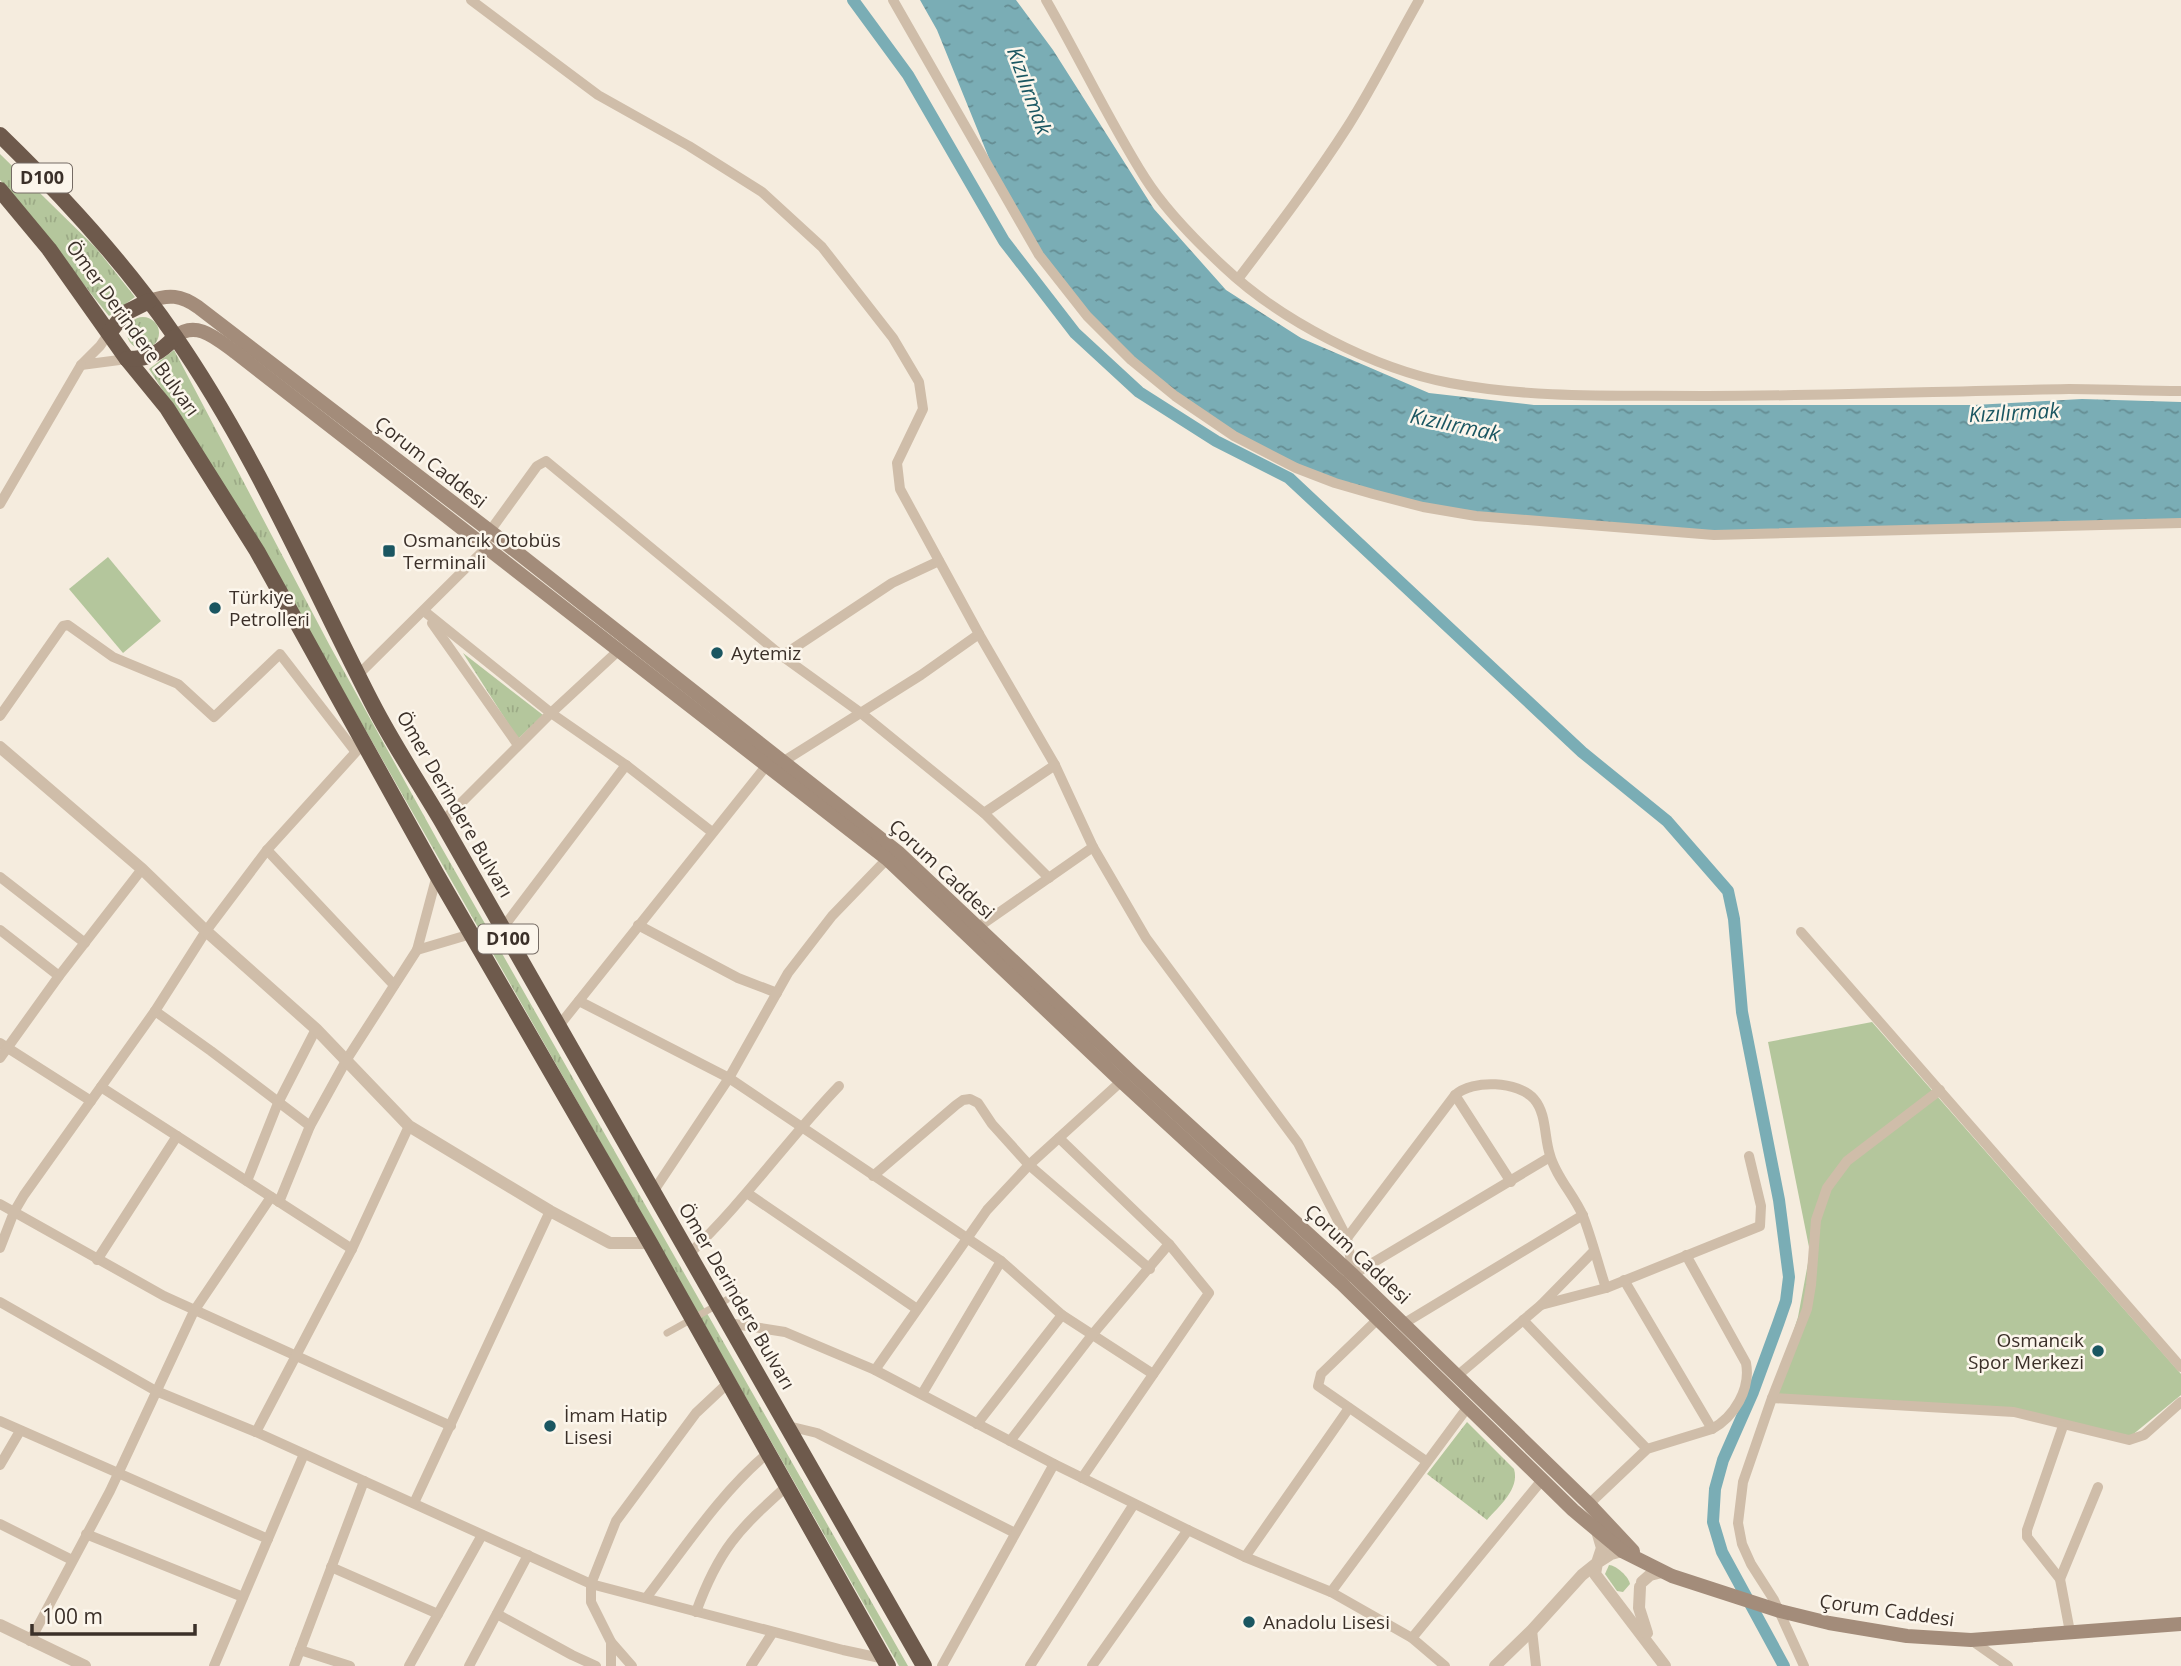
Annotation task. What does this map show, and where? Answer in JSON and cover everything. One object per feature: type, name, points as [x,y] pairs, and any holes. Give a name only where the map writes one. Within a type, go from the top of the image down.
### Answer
[{"type":"highway","name":"Ömer Derindere Bulvarı","points":[[0,135],[83,221],[149,301],[207,386],[254,470],[373,705],[927,1665]]},
{"type":"highway","name":"Ömer Derindere Bulvarı","points":[[0,190],[49,248],[127,359],[166,408],[257,551],[360,747],[650,1243],[887,1662]]},
{"type":"highway","points":[[109,333],[125,313],[149,301]]},
{"type":"highway","points":[[127,359],[142,359],[155,355],[175,337]]},
{"type":"main road","name":"Çorum Caddesi","points":[[149,301],[164,296],[176,296],[198,307],[900,853],[1126,1077]]},
{"type":"main road","name":"Çorum Caddesi","points":[[175,337],[183,331],[195,329],[221,341],[887,859],[1347,1279],[1403,1324],[1589,1504],[1639,1561]]},
{"type":"main road","name":"Çorum Caddesi","points":[[1347,1279],[1378,1319],[1542,1480],[1622,1551],[1662,1572],[1780,1611],[1872,1631],[1971,1640],[2181,1625]]},
{"type":"street","points":[[471,0],[598,94],[762,192],[822,247],[893,338],[919,382],[923,409],[897,463],[900,489],[979,634],[1055,765],[1093,847],[1146,938],[1298,1143],[1347,1238],[1347,1279]]},
{"type":"street","points":[[893,0],[1033,244],[1087,316],[1131,360],[1175,396],[1234,436],[1296,468],[1373,494],[1423,507],[1475,516],[1714,534],[2181,523]]},
{"type":"street","points":[[1046,0],[1147,180],[1197,239],[1238,279],[1311,328],[1383,364],[1448,383],[1499,391],[1593,395],[1812,396],[2071,389],[2181,391]]},
{"type":"street","points":[[1238,279],[1290,212],[1347,128],[1377,79],[1419,0]]},
{"type":"street","points":[[0,504],[81,365],[109,333]]},
{"type":"street","points":[[81,365],[127,359]]},
{"type":"street","points":[[358,675],[486,548],[489,531],[537,466],[546,461],[782,656],[861,713],[985,813],[1049,878]]},
{"type":"street","points":[[782,656],[892,583],[939,561]]},
{"type":"street","points":[[424,611],[551,713],[626,765],[712,832]]},
{"type":"street","points":[[424,611],[519,745]]},
{"type":"street","points":[[0,716],[63,626],[68,625],[113,657],[178,684],[214,717],[280,654],[360,747],[267,850],[206,931],[155,1011],[14,1212],[0,1248]]},
{"type":"street","points":[[784,761],[979,634]]},
{"type":"street","points":[[442,822],[551,713],[618,651]]},
{"type":"street","points":[[0,747],[142,869],[206,931],[316,1028],[409,1126],[550,1211],[610,1243],[650,1243]]},
{"type":"street","points":[[502,929],[626,765]]},
{"type":"street","points":[[558,1027],[767,765]]},
{"type":"street","points":[[985,813],[1055,765]]},
{"type":"street","points":[[977,928],[1093,847]]},
{"type":"street","points":[[267,850],[394,985]]},
{"type":"street","points":[[653,1192],[729,1078],[788,973],[832,916],[887,859]]},
{"type":"street","points":[[0,1058],[4,1045],[142,869]]},
{"type":"street","points":[[30,1641],[118,1473],[194,1311],[275,1199],[310,1126],[347,1059],[417,950],[437,875]]},
{"type":"street","points":[[0,877],[85,943]]},
{"type":"street","points":[[638,925],[738,978],[777,993]]},
{"type":"street","points":[[0,930],[59,976]]},
{"type":"street","points":[[1801,932],[2181,1367]]},
{"type":"street","points":[[417,950],[471,934]]},
{"type":"street","points":[[579,1001],[729,1078],[1000,1261],[1062,1315],[1153,1374]]},
{"type":"street","points":[[155,1011],[310,1126]]},
{"type":"street","points":[[247,1181],[278,1103],[316,1028]]},
{"type":"street","points":[[4,1045],[91,1101]]},
{"type":"street","points":[[875,1370],[987,1210],[1029,1165],[1126,1077]]},
{"type":"street","points":[[1347,1238],[1455,1095],[1464,1087],[1491,1084],[1525,1091],[1535,1100],[1541,1111],[1550,1157],[1583,1215],[1606,1288]]},
{"type":"street","points":[[689,1254],[723,1222],[801,1126],[839,1086]]},
{"type":"street","points":[[101,1087],[352,1249]]},
{"type":"street","points":[[1804,1666],[1780,1611],[1744,1551],[1738,1523],[1743,1482],[1807,1308],[1816,1220],[1827,1188],[1847,1161],[1940,1090]]},
{"type":"street","points":[[1455,1095],[1511,1182]]},
{"type":"street","points":[[873,1176],[956,1105],[970,1098],[978,1103],[992,1124],[1029,1165],[1150,1269]]},
{"type":"street","points":[[256,1432],[352,1249],[409,1126]]},
{"type":"street","points":[[97,1260],[177,1136]]},
{"type":"street","points":[[1059,1138],[1169,1244],[1209,1293],[1082,1478]]},
{"type":"street","points":[[1541,1305],[1606,1288],[1760,1226],[1761,1206],[1749,1156]]},
{"type":"street","points":[[1347,1279],[1550,1157]]},
{"type":"street","points":[[747,1193],[917,1309]]},
{"type":"street","points":[[0,1204],[97,1260],[194,1311],[451,1426]]},
{"type":"street","points":[[414,1503],[550,1211]]},
{"type":"street","points":[[1403,1324],[1583,1215]]},
{"type":"street","points":[[1010,1441],[1169,1244]]},
{"type":"street","points":[[1457,1376],[1541,1305],[1594,1251]]},
{"type":"street","points":[[1589,1504],[1647,1449],[1712,1429],[1731,1414],[1744,1389],[1748,1371],[1744,1357],[1686,1255]]},
{"type":"street","points":[[922,1394],[1000,1261]]},
{"type":"street","points":[[1624,1280],[1712,1429]]},
{"type":"street","points":[[667,1333],[737,1294]]},
{"type":"street","points":[[0,1302],[156,1391],[256,1432],[591,1584],[887,1662]]},
{"type":"street","points":[[977,1424],[1062,1315]]},
{"type":"street","points":[[1378,1319],[1317,1384],[1321,1390],[1426,1461]]},
{"type":"street","points":[[1523,1320],[1647,1449]]},
{"type":"street","points":[[728,1323],[785,1332],[875,1370],[1134,1504],[1245,1557],[1331,1592],[1412,1638],[1445,1666]]},
{"type":"street","points":[[632,1666],[611,1642],[591,1602],[591,1584],[616,1521],[696,1413],[727,1383]]},
{"type":"street","points":[[1772,1398],[2014,1412],[2125,1440],[2135,1440],[2144,1435],[2181,1402]]},
{"type":"street","points":[[1245,1557],[1349,1408]]},
{"type":"street","points":[[1331,1592],[1467,1408]]},
{"type":"street","points":[[0,1421],[268,1539]]},
{"type":"street","points":[[787,1426],[817,1433],[1014,1533]]},
{"type":"street","points":[[2063,1426],[2027,1537],[2060,1579],[2070,1632]]},
{"type":"street","points":[[0,1465],[20,1431]]},
{"type":"street","points":[[646,1598],[746,1471],[768,1453]]},
{"type":"street","points":[[214,1666],[304,1454]]},
{"type":"street","points":[[942,1666],[1054,1464]]},
{"type":"street","points":[[1412,1638],[1542,1480]]},
{"type":"street","points":[[293,1666],[364,1481]]},
{"type":"street","points":[[696,1612],[710,1576],[728,1545],[753,1517],[787,1486]]},
{"type":"street","points":[[2060,1579],[2098,1487]]},
{"type":"street","points":[[1030,1666],[1134,1504]]},
{"type":"street","points":[[0,1524],[72,1559]]},
{"type":"street","points":[[1092,1666],[1188,1530]]},
{"type":"street","points":[[1597,1531],[1602,1548],[1596,1569],[1665,1666]]},
{"type":"street","points":[[86,1534],[243,1597]]},
{"type":"street","points":[[409,1666],[482,1535]]},
{"type":"street","points":[[1495,1666],[1582,1575],[1596,1569],[1608,1555],[1622,1551]]},
{"type":"street","points":[[473,1664],[528,1555]]},
{"type":"street","points":[[1639,1561],[1643,1573],[1639,1611],[1652,1646]]},
{"type":"street","points":[[331,1567],[438,1614]]},
{"type":"street","points":[[1614,1596],[1629,1599],[1637,1595],[1650,1575],[1662,1572]]},
{"type":"street","points":[[497,1614],[596,1666]]},
{"type":"street","points":[[0,1625],[85,1666]]},
{"type":"street","points":[[1532,1629],[1536,1666]]},
{"type":"street","points":[[751,1666],[773,1632]]},
{"type":"street","points":[[1971,1640],[2008,1666]]},
{"type":"street","points":[[611,1642],[611,1666]]},
{"type":"street","points":[[300,1650],[350,1666]]},
{"type":"street","points":[[858,1666],[865,1655]]},
{"type":"green space","points":[[0,154],[96,248],[135,297],[109,316],[0,180]]},
{"type":"green space","points":[[143,317],[154,322],[159,333],[154,344],[143,349],[132,344],[127,333],[132,322]]},
{"type":"green space","points":[[174,350],[330,646],[439,843],[908,1666],[899,1666],[243,515],[149,369]]},
{"type":"green space","points":[[108,557],[161,621],[123,653],[69,589]]},
{"type":"green space","points":[[463,653],[543,715],[518,739]]},
{"type":"green space","points":[[1872,1022],[2181,1374],[2181,1395],[2131,1436],[2014,1412],[1772,1398],[1798,1317],[1810,1252],[1768,1042]]},
{"type":"green space","points":[[1467,1422],[1514,1469],[1511,1490],[1487,1520],[1427,1474]]},
{"type":"green space","points":[[1609,1565],[1618,1569],[1629,1581],[1630,1584],[1623,1592],[1617,1591],[1605,1574]]},
{"type":"water","name":"Kızılırmak","points":[[920,0],[1016,0],[1053,50],[1154,209],[1226,290],[1301,338],[1429,393],[1534,405],[1974,405],[2082,399],[2181,402],[2181,523],[1714,535],[1475,516],[1373,494],[1265,453],[1152,379],[1062,285],[1004,195],[937,30]]},
{"type":"waterway","points":[[853,0],[908,75],[1004,241],[1075,333],[1139,392],[1216,441],[1289,478],[1582,752],[1667,821],[1728,891],[1734,919],[1742,1012],[1779,1200],[1789,1277],[1786,1301],[1778,1324],[1753,1392],[1723,1460],[1715,1489],[1713,1522],[1722,1552],[1784,1666]]},
{"type":"place","name":"Osmancık Otobüs Terminali","points":[[389,551]]},
{"type":"place","name":"Türkiye Petrolleri","points":[[215,608]]},
{"type":"place","name":"Aytemiz","points":[[717,653]]},
{"type":"place","name":"Osmancık Spor Merkezi","points":[[2098,1351]]},
{"type":"place","name":"İmam Hatip Lisesi","points":[[550,1426]]},
{"type":"place","name":"Anadolu Lisesi","points":[[1249,1622]]}]
